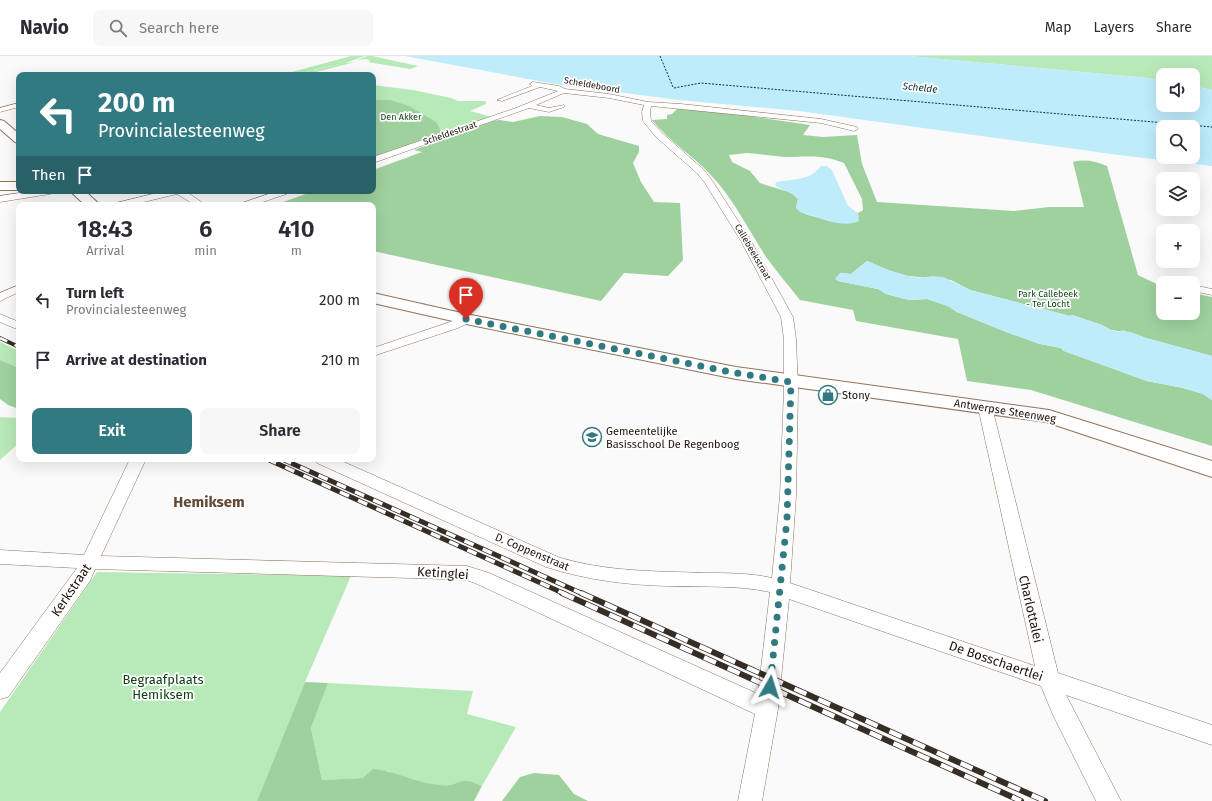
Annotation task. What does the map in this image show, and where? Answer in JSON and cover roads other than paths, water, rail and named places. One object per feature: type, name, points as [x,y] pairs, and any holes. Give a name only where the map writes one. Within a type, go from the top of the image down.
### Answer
[{"type":"main road","points":[[0,123],[16,136]]},
{"type":"main road","points":[[0,186],[16,186]]},
{"type":"main road","points":[[80,194],[90,202]]},
{"type":"main road","name":"Antwerpse Steenweg","points":[[376,299],[466,319],[736,373],[791,382],[1049,416],[1212,469]]},
{"type":"street","name":"Scheldeboord","points":[[500,100],[536,84],[559,88],[563,91],[609,96],[648,104],[687,106],[815,120],[854,129]]},
{"type":"street","name":"Scheldestraat","points":[[376,159],[527,106],[563,91]]},
{"type":"street","name":"Callebeekstraat","points":[[648,104],[646,112],[647,121],[659,135],[710,182],[770,282],[787,317],[790,339],[791,382],[788,496],[781,586],[767,709],[750,801]]},
{"type":"street","points":[[0,110],[16,106]]},
{"type":"street","name":"Scheldestraat","points":[[527,106],[550,110],[562,106]]},
{"type":"street","name":"Callebeekstraat","points":[[640,108],[638,115],[645,129],[658,140],[669,143]]},
{"type":"street","points":[[0,199],[31,194]]},
{"type":"street","points":[[131,202],[165,194]]},
{"type":"street","points":[[182,194],[196,202]]},
{"type":"street","points":[[254,202],[277,194]]},
{"type":"street","points":[[0,297],[16,289]]},
{"type":"street","points":[[1200,289],[1212,292]]},
{"type":"street","points":[[0,318],[16,325]]},
{"type":"street","points":[[376,351],[454,325],[466,319]]},
{"type":"street","name":"Charlottalei","points":[[985,407],[1020,563],[1049,679],[1061,708],[1109,801]]},
{"type":"street","name":"Kerkstraat","points":[[0,690],[83,576],[137,462]]},
{"type":"street","name":"D. Coppenstraat","points":[[330,462],[552,562],[574,570],[615,577],[753,582],[781,586]]},
{"type":"street","name":"Ketinglei","points":[[0,558],[90,563],[467,573],[482,578],[767,709]]},
{"type":"street","name":"De Bosschaertlei","points":[[781,586],[794,593],[1212,735]]},
{"type":"water","name":"Schelde","points":[[405,56],[908,56],[1148,78],[1156,80],[1156,112],[1200,112],[1200,87],[1212,90],[1212,166],[1195,164],[1200,164],[1200,120],[1156,120],[1156,159],[799,111],[679,100],[555,84]]},
{"type":"water","points":[[821,166],[827,166],[832,170],[848,206],[858,213],[859,221],[845,224],[837,223],[800,212],[796,208],[798,199],[775,185],[776,182],[806,177],[817,171]]},
{"type":"water","points":[[867,261],[888,270],[908,276],[920,278],[932,276],[943,277],[970,290],[1070,316],[1072,315],[1102,325],[1111,330],[1120,332],[1122,330],[1212,356],[1212,400],[1203,394],[1184,388],[1147,381],[1064,351],[1061,348],[1040,344],[1006,332],[957,312],[948,306],[927,299],[909,300],[886,294],[878,289],[838,281],[835,279],[840,273],[851,274]]},
{"type":"railway","points":[[0,338],[16,346]]},
{"type":"railway","points":[[274,462],[565,594]]},
{"type":"railway","points":[[289,462],[583,594]]},
{"type":"railway","points":[[562,593],[1021,801]]},
{"type":"railway","points":[[581,593],[1045,801]]},
{"type":"place","name":"Stony","points":[[828,395]]},
{"type":"place","name":"Gemeentelijke Basisschool De Regenboog","points":[[592,437]]},
{"type":"district","name":"Hemiksem","points":[[209,502]]},
{"type":"park label","name":"Den Akker","points":[[401,117]]},
{"type":"park label","name":"Park Callebeek - Ter Locht","points":[[1048,300]]},
{"type":"park label","name":"Begraafplaats Hemiksem","points":[[163,686]]}]
